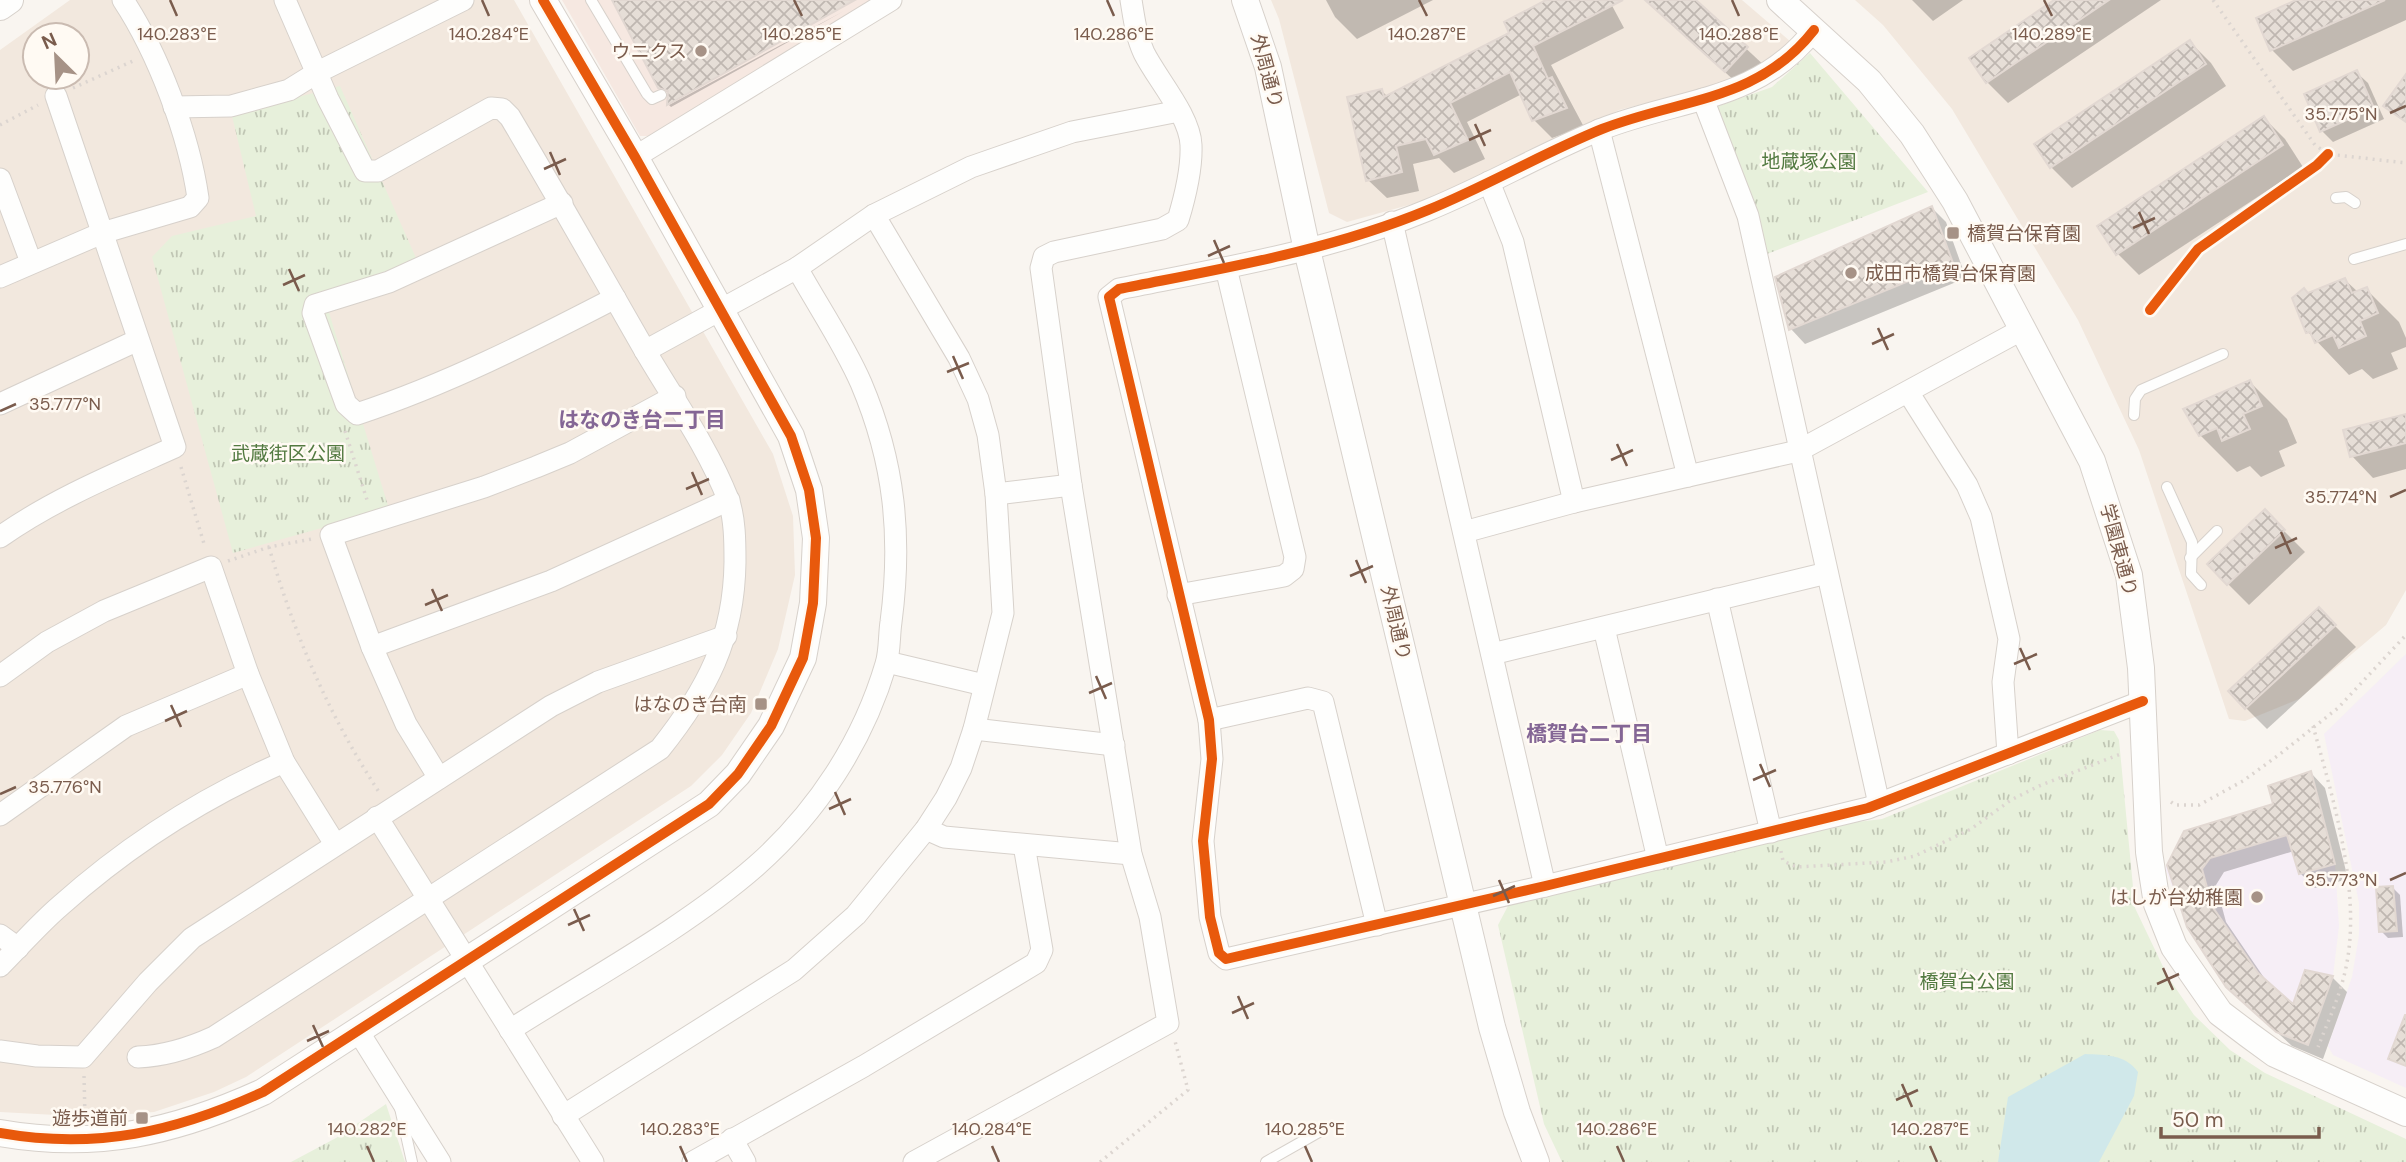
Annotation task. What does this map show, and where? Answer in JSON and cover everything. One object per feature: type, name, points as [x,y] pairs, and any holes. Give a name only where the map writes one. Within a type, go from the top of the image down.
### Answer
[{"type":"street","points":[[0,7],[10,0]]},
{"type":"street","points":[[0,277],[102,233],[190,206],[198,198],[174,107],[151,53],[123,0]]},
{"type":"street","points":[[138,1057],[178,1051],[214,1037],[427,896],[660,749],[688,714],[711,674],[726,636],[734,592],[735,545],[729,500],[675,396],[645,351],[510,117],[502,109],[491,108],[378,171],[365,171],[285,0]]},
{"type":"street","points":[[0,1133],[37,1139],[78,1141],[135,1135],[191,1122],[263,1092],[709,804],[738,774],[771,726],[803,659],[813,603],[816,538],[808,491],[791,436],[635,157],[542,0]]},
{"type":"street","points":[[635,157],[891,0]]},
{"type":"street","points":[[914,1162],[1168,1023],[1150,917],[1131,854],[1071,485],[1041,268],[1044,257],[1054,252],[1162,229],[1178,220],[1185,199],[1192,143],[1179,111],[1144,53],[1131,0]]},
{"type":"street","name":"外周通り","points":[[1245,0],[1268,67],[1307,250],[1492,1027],[1517,1112],[1536,1162]]},
{"type":"street","name":"学園東通り","points":[[1780,0],[1868,81],[1912,134],[1955,201],[2092,461],[2129,575],[2143,701],[2149,852],[2157,904],[2174,947],[2220,1013],[2249,1035],[2276,1054],[2406,1114]]},
{"type":"street","points":[[174,107],[231,106],[289,90],[318,72],[454,2]]},
{"type":"street","points":[[1814,30],[1771,71],[1755,82],[1703,99],[1652,110],[1599,130],[1427,211],[1307,250],[1119,289],[1110,298],[1209,720],[1212,759],[1203,841],[1210,917],[1219,953],[1226,958],[1377,925],[1880,804],[2143,701]]},
{"type":"street","points":[[0,537],[30,516],[66,497],[175,447],[57,96]]},
{"type":"street","points":[[1703,99],[1748,216],[1774,327],[1798,451],[1880,804]]},
{"type":"street","points":[[645,351],[797,268],[874,215],[971,167],[1072,132],[1179,111]]},
{"type":"street","points":[[1599,130],[1688,476]]},
{"type":"street","points":[[0,179],[31,262]]},
{"type":"street","points":[[1489,182],[1513,242],[1574,502]]},
{"type":"street","points":[[562,203],[389,282],[315,305],[313,313],[345,404],[357,414],[419,394],[492,362],[615,298]]},
{"type":"street","points":[[563,1116],[794,970],[826,944],[884,884],[926,829],[961,768],[974,729],[1003,613],[996,495],[988,435],[978,399],[954,349],[874,215]]},
{"type":"street","points":[[1392,222],[1545,886]]},
{"type":"street","points":[[510,1030],[701,908],[776,848],[819,800],[842,765],[887,662],[898,546],[888,474],[876,426],[860,382],[797,268]]},
{"type":"street","points":[[1178,595],[1284,576],[1293,569],[1294,557],[1226,268]]},
{"type":"street","points":[[1464,532],[1574,502],[1798,451],[2023,329]]},
{"type":"street","points":[[0,404],[138,340]]},
{"type":"street","points":[[1908,392],[1967,485],[1981,517],[2010,639],[2003,682],[2008,754]]},
{"type":"street","points":[[439,778],[406,723],[372,648],[331,535],[484,487],[570,453],[675,396]]},
{"type":"street","points":[[996,495],[1071,485]]},
{"type":"street","points":[[372,648],[551,581],[729,500]]},
{"type":"street","points":[[0,676],[47,642],[104,611],[211,567],[248,674],[284,762],[335,844]]},
{"type":"street","points":[[1492,654],[1827,573]]},
{"type":"street","points":[[1717,599],[1771,832]]},
{"type":"street","points":[[1604,628],[1658,859]]},
{"type":"street","points":[[0,1051],[37,1056],[83,1057],[148,982],[192,938],[335,844],[551,706],[598,682],[726,636]]},
{"type":"street","points":[[887,662],[984,685]]},
{"type":"street","points":[[0,816],[126,726],[248,674]]},
{"type":"street","points":[[1209,720],[1308,698],[1323,702],[1377,925]]},
{"type":"street","points":[[974,729],[1114,745]]},
{"type":"street","points":[[0,966],[59,906],[111,864],[177,817],[231,786],[284,762]]},
{"type":"street","points":[[384,813],[464,960],[593,1162]]},
{"type":"street","points":[[926,829],[944,837],[1131,854]]},
{"type":"street","points":[[693,1162],[864,1066],[1036,963],[1042,950],[1024,845]]},
{"type":"street","points":[[0,935],[18,948]]},
{"type":"street","points":[[358,1031],[440,1162]]},
{"type":"street","points":[[732,1139],[745,1162]]},
{"type":"lane","points":[[591,0],[647,93],[652,99],[661,95]]},
{"type":"lane","points":[[2336,198],[2346,197],[2355,202]]},
{"type":"lane","points":[[2354,259],[2406,244]]},
{"type":"lane","points":[[2134,415],[2135,399],[2141,390],[2223,354]]},
{"type":"lane","points":[[2167,487],[2192,542],[2190,574],[2201,585]]},
{"type":"lane","points":[[2190,558],[2217,531]]},
{"type":"lane","points":[[397,1095],[412,1162]]},
{"type":"lane","points":[[1266,1162],[1319,1132]]},
{"type":"path","points":[[2213,0],[2315,145],[2328,154],[2406,163]]},
{"type":"path","points":[[2317,165],[2328,154]]},
{"type":"path","points":[[345,404],[343,423],[374,523]]},
{"type":"path","points":[[175,447],[211,567],[270,547],[331,535]]},
{"type":"path","points":[[270,547],[304,651],[346,743],[384,813]]},
{"type":"path","points":[[2168,799],[2175,805],[2199,806],[2242,781],[2337,708],[2406,635]]},
{"type":"path","points":[[2313,726],[2345,865],[2352,920],[2344,976],[2317,1052]]},
{"type":"path","points":[[1797,867],[1886,862],[1932,850],[2039,786],[2128,750]]},
{"type":"path","points":[[1100,1162],[1188,1090],[1168,1023]]},
{"type":"path","points":[[83,1057],[86,1127]]},
{"type":"shaded area","points":[[70,0],[514,0],[773,454],[793,516],[795,575],[778,649],[751,713],[722,755],[691,786],[246,1077],[214,1092],[154,1112],[93,1117],[0,1112],[0,50],[21,35],[21,91],[91,91],[91,21],[41,21]]},
{"type":"shaded area","points":[[562,0],[880,0],[651,136],[640,136]]},
{"type":"shaded area","points":[[1271,0],[1742,0],[1791,42],[1739,79],[1619,110],[1438,197],[1347,222],[1329,213],[1279,19]]},
{"type":"shaded area","points":[[1855,0],[2406,0],[2406,590],[2386,625],[2299,699],[2245,721],[2229,719],[2139,450],[2078,320],[1952,109],[1883,25]]},
{"type":"shaded area","points":[[2406,654],[2406,1088],[2333,1055],[2328,1046],[2352,977],[2359,935],[2359,903],[2324,734]]},
{"type":"shaded area","name":"はしが台幼稚園","points":[[2311,771],[2335,864],[2339,926],[2333,976],[2308,1045],[2276,1032],[2226,987],[2187,927],[2165,868],[2184,831],[2273,804],[2268,786]]},
{"type":"green space","name":"地蔵塚公園","points":[[1810,53],[1928,192],[1767,254],[1716,107],[1772,87]]},
{"type":"green space","name":"武蔵街区公園","points":[[340,86],[416,258],[414,269],[324,296],[389,509],[233,553],[152,257],[172,236],[256,216],[232,116],[234,114]]},
{"type":"green space","name":"橋賀台公園","points":[[2100,730],[2114,731],[2119,740],[2135,908],[2168,977],[2194,1015],[2230,1050],[2265,1073],[2406,1139],[2406,1162],[1562,1162],[1544,1124],[1498,925],[1509,904],[1849,823],[1882,819]]},
{"type":"green space","points":[[386,1104],[405,1162],[291,1162],[336,1138]]},
{"type":"water","points":[[2085,1054],[2108,1055],[2121,1059],[2138,1072],[2134,1096],[2099,1162],[1998,1162],[2008,1097]]},
{"type":"building","name":"ウニクス","points":[[612,0],[855,0],[667,105],[668,91],[658,88]]},
{"type":"building","points":[[1546,0],[1623,0],[1533,46],[1548,79],[1552,77],[1567,108],[1532,121],[1510,72],[1450,103],[1468,140],[1434,155],[1426,139],[1396,146],[1402,172],[1366,181],[1347,97],[1382,89],[1384,97],[1509,33],[1504,22]]},
{"type":"building","points":[[1645,0],[1696,0],[1748,47],[1725,72]]},
{"type":"building","points":[[2054,0],[2109,0],[1986,83],[1969,58]]},
{"type":"building","points":[[2296,0],[2385,0],[2270,51],[2256,18]]},
{"type":"building","points":[[2190,40],[2206,64],[2050,168],[2034,144]]},
{"type":"building","points":[[2357,70],[2374,108],[2320,132],[2304,94]]},
{"type":"building","points":[[2406,74],[2406,122],[2383,106]]},
{"type":"building","points":[[2264,116],[2283,145],[2116,255],[2097,226]]},
{"type":"building","points":[[1932,206],[1953,263],[1789,330],[1775,277]]},
{"type":"building","points":[[2345,278],[2352,293],[2367,287],[2378,313],[2360,321],[2366,336],[2339,348],[2333,335],[2315,343],[2310,332],[2306,333],[2292,298],[2304,288],[2308,293]]},
{"type":"building","points":[[2250,380],[2262,406],[2243,414],[2250,429],[2222,441],[2217,428],[2199,436],[2183,409]]},
{"type":"building","points":[[2406,414],[2406,443],[2350,457],[2343,430]]},
{"type":"building","points":[[2265,509],[2285,530],[2227,585],[2207,564]]},
{"type":"building","points":[[2319,607],[2336,625],[2245,709],[2228,691]]},
{"type":"building","points":[[2311,771],[2335,864],[2299,874],[2287,835],[2210,858],[2202,869],[2212,906],[2258,973],[2293,1004],[2305,970],[2333,976],[2308,1045],[2276,1032],[2226,987],[2187,927],[2167,865],[2184,831],[2273,804],[2268,786]]},
{"type":"building","points":[[2393,886],[2397,931],[2379,932],[2376,887]]},
{"type":"building","points":[[2406,1015],[2406,1066],[2388,1059]]},
{"type":"cycle path","points":[[0,1133],[69,1139],[134,1134],[198,1118],[263,1092],[709,804],[738,774],[771,726],[803,658],[813,603],[816,538],[809,490],[791,436],[635,157],[543,0]]},
{"type":"cycle path","points":[[1814,30],[1792,54],[1743,85],[1602,129],[1428,210],[1353,237],[1237,266],[1119,289],[1109,297],[1209,720],[1212,759],[1203,841],[1210,917],[1219,953],[1226,959],[1868,808],[2143,701]]},
{"type":"cycle path","points":[[2150,310],[2198,249],[2317,165],[2328,154]]},
{"type":"place","name":"ウニクス","points":[[701,51]]},
{"type":"place","name":"橋賀台保育園","points":[[1953,233]]},
{"type":"place","name":"成田市橋賀台保育園","points":[[1851,273]]},
{"type":"place","name":"はなのき台南","points":[[761,704]]},
{"type":"place","name":"はしが台幼稚園","points":[[2257,897]]},
{"type":"place","name":"遊歩道前","points":[[142,1118]]},
{"type":"district","name":"はなのき台二丁目","points":[[642,420]]},
{"type":"district","name":"橋賀台二丁目","points":[[1589,734]]}]
